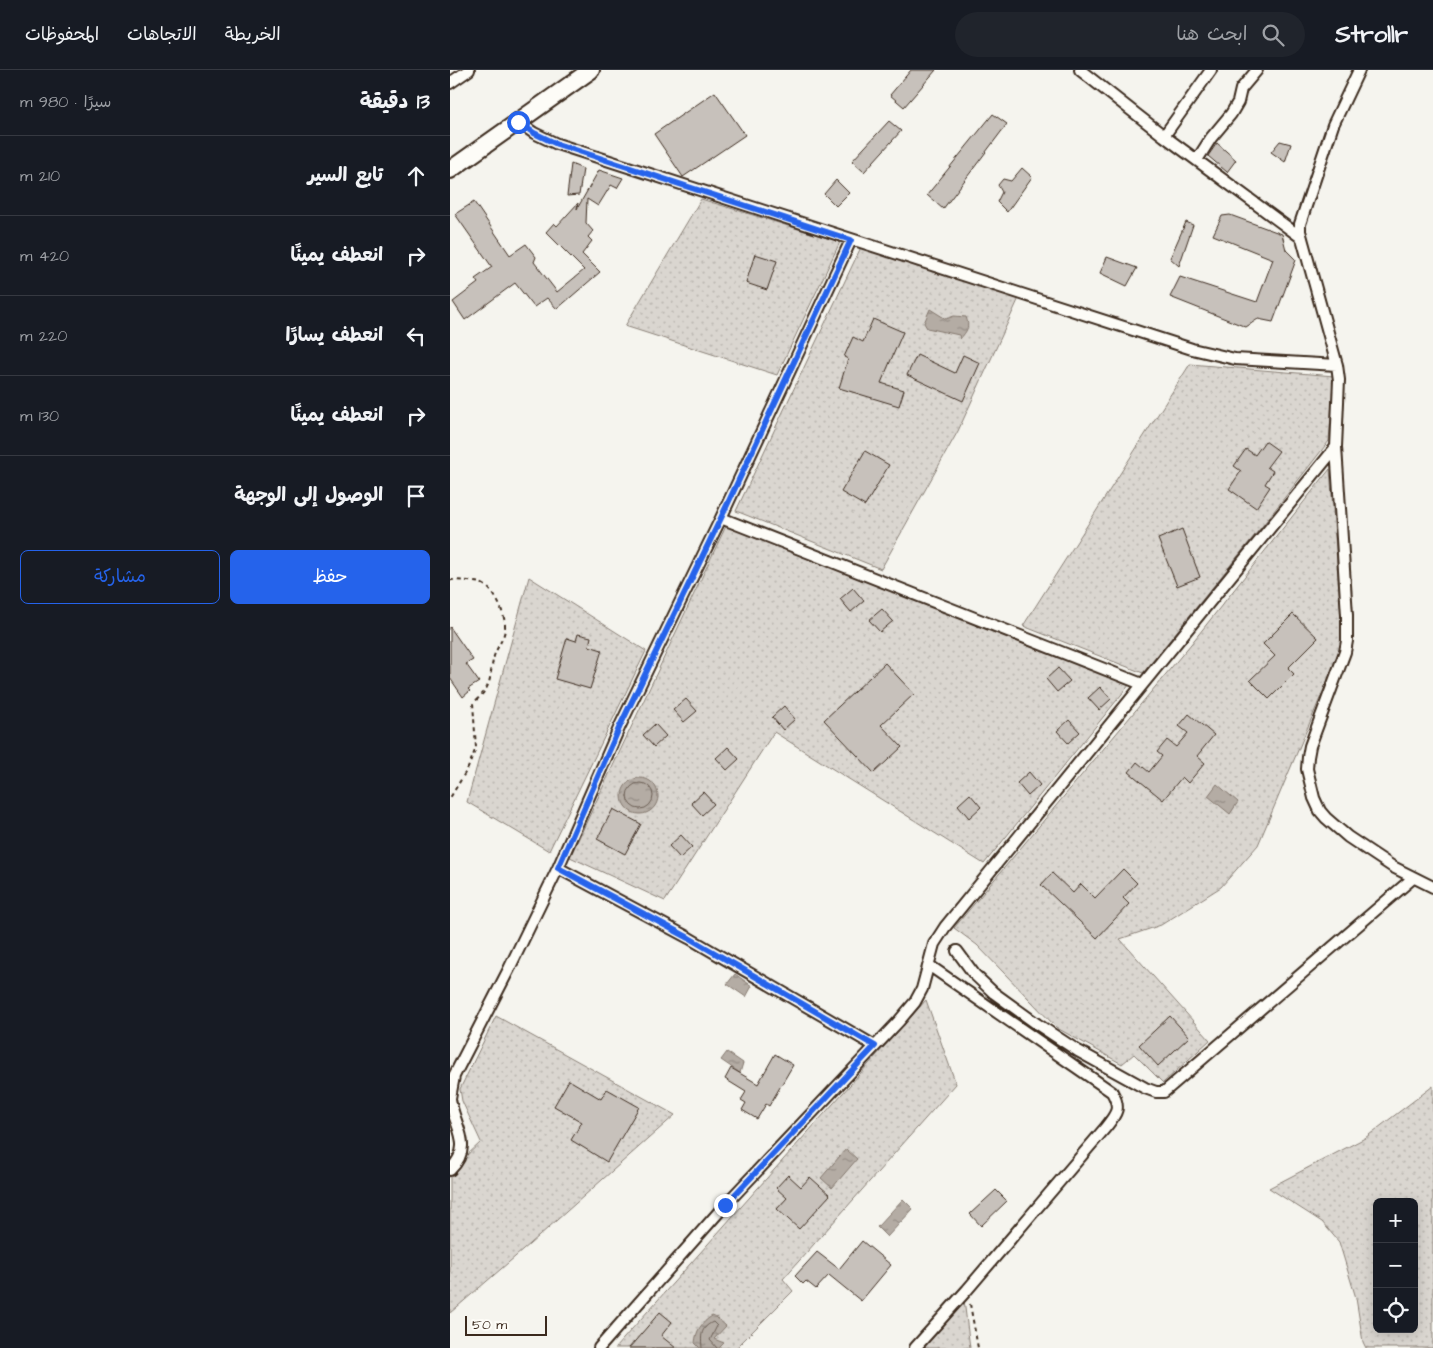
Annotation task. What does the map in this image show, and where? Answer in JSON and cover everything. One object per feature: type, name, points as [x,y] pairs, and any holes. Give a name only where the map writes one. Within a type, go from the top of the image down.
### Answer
[{"type":"main road","points":[[452,167],[592,70]]},
{"type":"street","points":[[450,83],[469,70]]},
{"type":"street","points":[[1080,70],[1097,77],[1164,136],[1302,238]]},
{"type":"street","points":[[1164,136],[1211,70]]},
{"type":"street","points":[[1197,160],[1232,114],[1238,102],[1240,89],[1257,70]]},
{"type":"street","points":[[1359,70],[1333,125],[1300,224],[1339,380],[1336,447],[1347,641],[1345,652],[1310,746],[1307,770],[1314,798],[1320,811],[1332,825],[1359,845],[1413,878],[1433,887]]},
{"type":"street","points":[[518,122],[534,133],[557,144],[1220,357],[1336,365]]},
{"type":"street","points":[[450,1170],[462,1154],[463,1145],[461,1134],[452,1112],[450,1099],[454,1076],[509,970],[558,868],[620,726],[721,518],[851,240]]},
{"type":"street","points":[[599,1348],[725,1205],[916,1002],[930,966],[934,944],[945,927],[1336,447]]},
{"type":"street","points":[[721,518],[1142,684]]},
{"type":"street","points":[[558,868],[689,938],[875,1046]]},
{"type":"street","points":[[957,951],[974,974],[986,986],[1037,1024],[1078,1051],[1145,1088],[1156,1092],[1164,1092],[1413,878]]},
{"type":"street","points":[[915,1348],[1106,1127],[1116,1114],[1118,1102],[1112,1092],[930,966]]},
{"type":"path","points":[[450,580],[482,584],[487,588],[504,613],[506,629],[496,650],[491,667],[490,683],[484,693],[473,704],[476,748],[468,768],[450,798]]},
{"type":"path","points":[[967,1290],[978,1348]]},
{"type":"shaded area","points":[[701,199],[840,242],[777,375],[625,326]]},
{"type":"shaded area","points":[[862,245],[1019,298],[958,431],[881,569],[736,511]]},
{"type":"shaded area","points":[[1190,364],[1334,376],[1329,441],[1143,673],[1023,626]]},
{"type":"shaded area","points":[[1330,469],[1343,644],[1258,845],[1221,887],[1161,925],[1120,939],[1210,1040],[1163,1083],[1134,1054],[1122,1064],[1057,1028],[977,945],[954,928],[1191,644]]},
{"type":"shaded area","points":[[726,526],[1130,684],[984,864],[774,732],[665,901],[570,857]]},
{"type":"shaded area","points":[[529,577],[646,651],[549,851],[467,802]]},
{"type":"shaded area","points":[[926,1000],[956,1084],[783,1279],[793,1291],[736,1348],[615,1348]]},
{"type":"shaded area","points":[[496,1016],[675,1115],[450,1313],[450,1171],[481,1142],[462,1101],[460,1089]]},
{"type":"shaded area","points":[[1433,1086],[1433,1348],[1366,1348],[1363,1342],[1356,1298],[1339,1242],[1322,1222],[1269,1188],[1365,1138]]},
{"type":"shaded area","points":[[964,1300],[970,1348],[921,1348]]},
{"type":"water","points":[[930,309],[946,319],[954,316],[966,317],[967,329],[960,339],[959,335],[927,328],[924,323]]},
{"type":"water","points":[[640,778],[647,779],[653,783],[657,789],[657,803],[653,809],[647,813],[640,814],[633,813],[627,809],[623,803],[622,796],[623,789],[627,783],[633,779]]},
{"type":"water","points":[[1217,784],[1238,802],[1230,814],[1208,796]]},
{"type":"water","points":[[735,974],[752,986],[746,997],[727,984]]},
{"type":"water","points":[[727,1052],[743,1063],[740,1073],[721,1060]]},
{"type":"water","points":[[846,1149],[857,1159],[832,1188],[821,1178]]},
{"type":"water","points":[[903,1199],[913,1209],[887,1237],[877,1227]]},
{"type":"water","points":[[712,1316],[726,1326],[714,1339],[724,1343],[719,1348],[700,1348],[695,1343],[697,1335],[702,1324]]},
{"type":"building","points":[[911,70],[936,70],[904,107],[890,95]]},
{"type":"building","points":[[715,92],[745,135],[683,177],[654,134]]},
{"type":"building","points":[[993,114],[1007,124],[943,209],[927,195]]},
{"type":"building","points":[[889,121],[901,131],[864,172],[852,161]]},
{"type":"building","points":[[1280,141],[1291,144],[1285,162],[1271,152]]},
{"type":"building","points":[[1217,143],[1236,160],[1227,172],[1208,156]]},
{"type":"building","points":[[571,164],[583,169],[579,195],[567,196]]},
{"type":"building","points":[[1022,168],[1032,177],[1007,212],[997,202],[1002,192],[998,185],[1003,179],[1011,181]]},
{"type":"building","points":[[599,170],[623,178],[617,188],[611,185],[598,206],[587,199],[586,223],[593,231],[588,237],[592,241],[582,254],[600,272],[557,309],[547,298],[534,307],[515,283],[465,320],[453,302],[478,283],[475,279],[492,267],[455,214],[474,202],[510,255],[526,244],[536,257],[534,262],[557,292],[584,270],[546,232],[554,223],[557,226],[578,203],[577,209]]},
{"type":"building","points":[[836,180],[849,193],[836,206],[824,194]]},
{"type":"building","points":[[1230,215],[1282,234],[1286,250],[1296,260],[1273,322],[1258,319],[1246,327],[1170,297],[1180,277],[1257,302],[1273,259],[1213,235],[1222,216]]},
{"type":"building","points":[[1186,222],[1193,225],[1179,266],[1170,258]]},
{"type":"building","points":[[755,254],[777,261],[767,290],[746,283]]},
{"type":"building","points":[[1107,257],[1137,268],[1127,286],[1100,273]]},
{"type":"building","points":[[873,319],[903,332],[881,383],[904,390],[899,406],[839,388],[848,359],[844,357],[853,337],[863,342]]},
{"type":"building","points":[[917,355],[955,373],[963,355],[980,363],[963,401],[907,375]]},
{"type":"building","points":[[1265,441],[1279,451],[1267,467],[1273,471],[1265,484],[1270,487],[1256,508],[1229,489],[1241,471],[1234,466],[1246,449],[1255,455]]},
{"type":"building","points":[[865,451],[889,465],[865,506],[841,492]]},
{"type":"building","points":[[1182,529],[1200,577],[1177,586],[1158,539]]},
{"type":"building","points":[[853,588],[864,601],[851,612],[840,599]]},
{"type":"building","points":[[882,609],[893,621],[880,632],[869,620]]},
{"type":"building","points":[[1293,614],[1318,638],[1288,668],[1294,674],[1269,699],[1250,680],[1275,656],[1263,644]]},
{"type":"building","points":[[450,627],[473,660],[466,664],[479,682],[468,689],[470,691],[463,697],[450,678]]},
{"type":"building","points":[[578,634],[591,637],[589,646],[602,650],[590,689],[555,679],[567,638],[576,641]]},
{"type":"building","points":[[885,663],[914,694],[881,725],[902,747],[874,773],[824,720]]},
{"type":"building","points":[[1058,668],[1070,681],[1057,692],[1046,679]]},
{"type":"building","points":[[1100,687],[1111,699],[1099,710],[1088,698]]},
{"type":"building","points":[[686,699],[697,711],[684,722],[673,710]]},
{"type":"building","points":[[784,706],[795,719],[783,730],[772,717]]},
{"type":"building","points":[[1189,714],[1214,735],[1197,756],[1205,763],[1188,783],[1182,777],[1163,800],[1129,772],[1137,762],[1149,772],[1162,756],[1157,752],[1167,740],[1176,747],[1188,733],[1179,726]]},
{"type":"building","points":[[1069,720],[1080,732],[1068,743],[1057,731]]},
{"type":"building","points":[[655,724],[666,736],[654,747],[643,735]]},
{"type":"building","points":[[728,747],[739,759],[727,770],[716,758]]},
{"type":"building","points":[[1029,772],[1040,785],[1028,796],[1017,783]]},
{"type":"building","points":[[703,792],[714,804],[702,815],[691,803]]},
{"type":"building","points":[[970,794],[981,807],[969,818],[958,805]]},
{"type":"building","points":[[613,809],[641,824],[625,854],[597,839]]},
{"type":"building","points":[[681,835],[692,847],[680,858],[669,846]]},
{"type":"building","points":[[1123,869],[1137,883],[1123,898],[1129,904],[1097,938],[1041,885],[1052,873],[1073,893],[1081,884],[1095,898]]},
{"type":"building","points":[[1170,1016],[1189,1037],[1158,1066],[1139,1045]]},
{"type":"building","points":[[775,1054],[793,1065],[769,1106],[766,1104],[757,1119],[742,1110],[746,1103],[741,1100],[746,1092],[725,1079],[731,1068],[758,1084]]},
{"type":"building","points":[[569,1080],[601,1099],[607,1089],[639,1107],[607,1162],[571,1140],[582,1122],[554,1106]]},
{"type":"building","points":[[788,1175],[801,1187],[810,1177],[830,1195],[799,1229],[777,1209],[787,1198],[776,1188]]},
{"type":"building","points":[[996,1190],[1007,1201],[981,1226],[970,1214]]},
{"type":"building","points":[[862,1241],[891,1265],[861,1301],[829,1275],[816,1289],[806,1281],[803,1284],[795,1276],[817,1252],[839,1269]]},
{"type":"building","points":[[660,1312],[672,1322],[661,1336],[676,1348],[629,1348]]},
{"type":"route","points":[[518,122],[534,133],[557,144],[851,240],[721,518],[620,726],[558,868],[689,938],[875,1046],[725,1205]]}]
